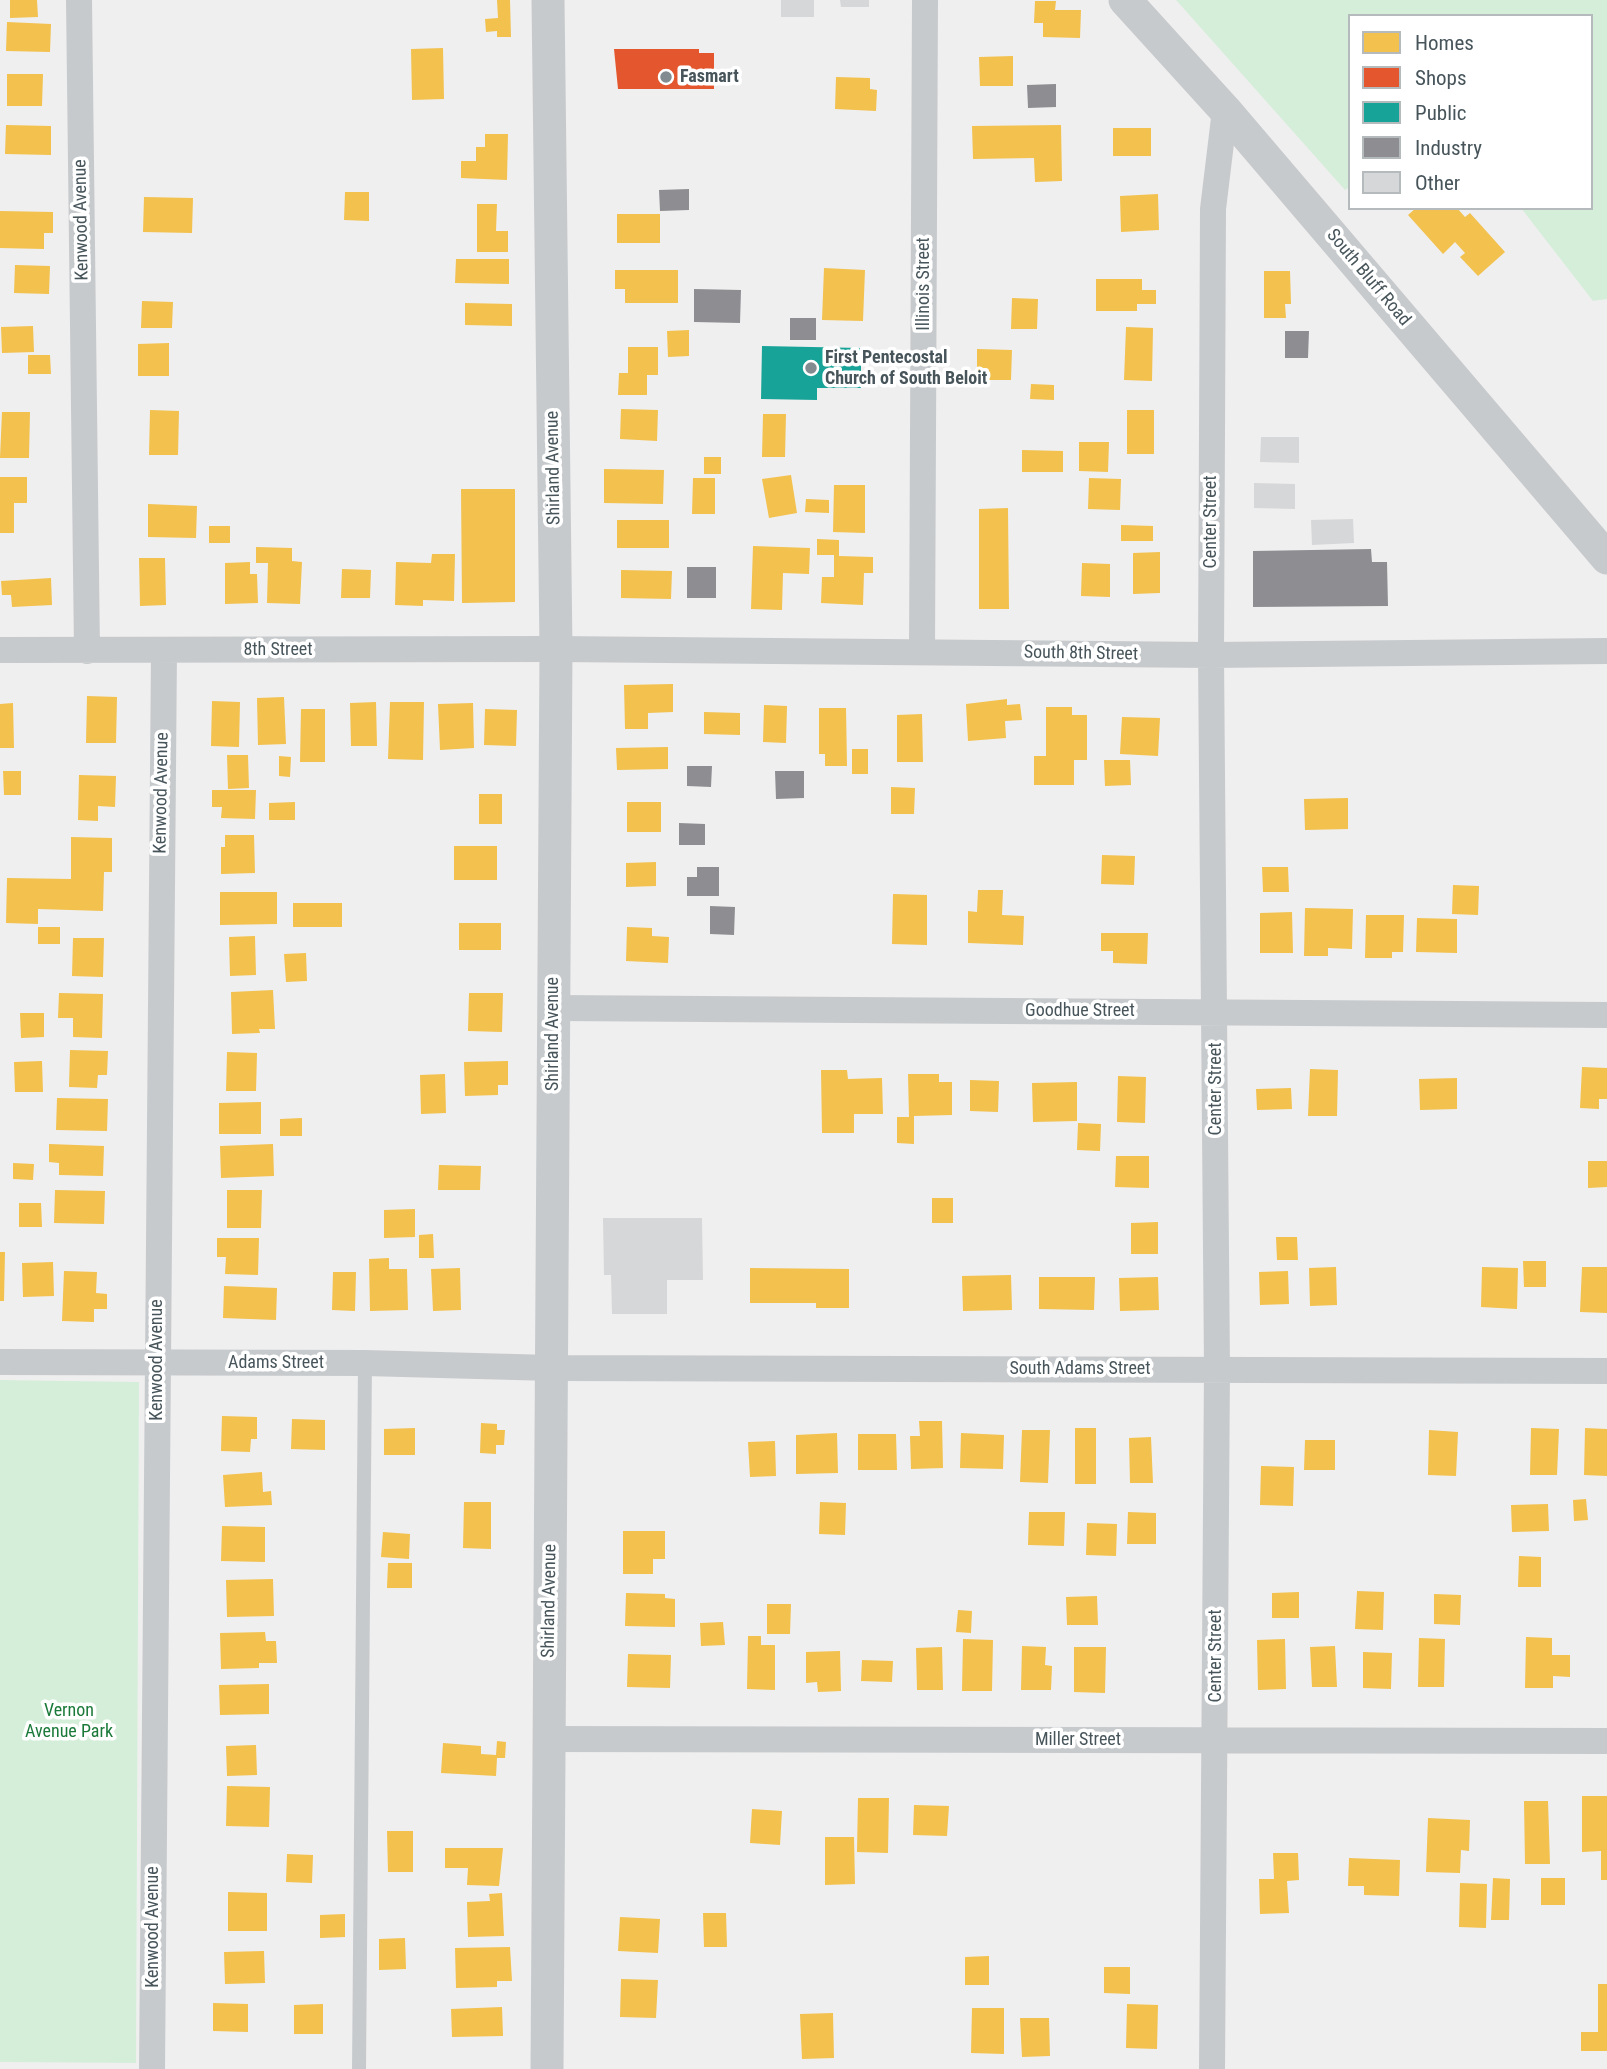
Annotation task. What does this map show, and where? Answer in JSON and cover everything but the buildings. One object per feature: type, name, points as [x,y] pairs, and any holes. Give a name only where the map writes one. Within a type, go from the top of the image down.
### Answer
[{"type":"street","name":"Kenwood Avenue","points":[[79,0],[87,651]]},
{"type":"street","name":"Shirland Avenue","points":[[547,2069],[556,649],[548,0]]},
{"type":"street","name":"Illinois Street","points":[[922,652],[925,0]]},
{"type":"street","name":"South Bluff Road","points":[[1125,0],[1225,110],[1607,558]]},
{"type":"street","name":"Center Street","points":[[1212,2069],[1217,1369],[1211,655],[1213,209],[1225,110]]},
{"type":"street","name":"8th Street","points":[[0,650],[556,649]]},
{"type":"street","name":"South 8th Street","points":[[556,649],[1211,655],[1607,651]]},
{"type":"street","name":"Kenwood Avenue","points":[[152,2069],[164,651]]},
{"type":"street","name":"Goodhue Street","points":[[554,1008],[1607,1015]]},
{"type":"street","name":"Adams Street","points":[[0,1362],[365,1363],[552,1368]]},
{"type":"street","name":"South Adams Street","points":[[552,1368],[1607,1371]]},
{"type":"street","name":"Miller Street","points":[[548,1739],[1607,1741]]},
{"type":"lane","points":[[359,2069],[365,1363]]},
{"type":"green space","points":[[1176,0],[1607,0],[1607,299],[1593,301],[1523,210],[1593,210],[1593,14],[1348,14],[1348,188],[1345,190]]},
{"type":"green space","name":"Vernon Avenue Park","points":[[0,1380],[139,1382],[136,2063],[0,2062]]},
{"type":"place","name":"Fasmart","points":[[666,77]]},
{"type":"place","name":"First Pentecostal Church of South Beloit","points":[[811,368]]}]
